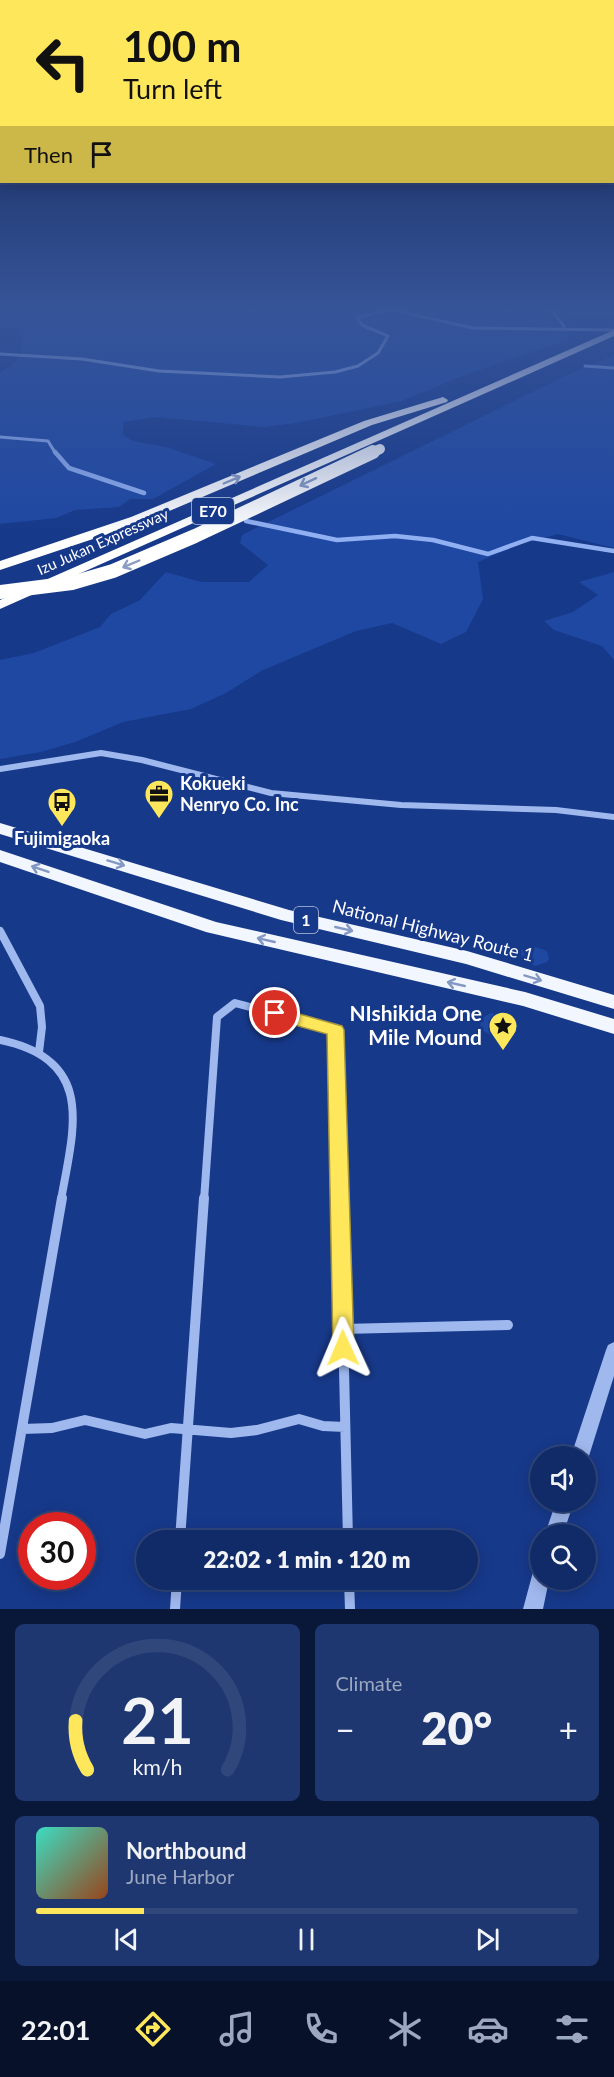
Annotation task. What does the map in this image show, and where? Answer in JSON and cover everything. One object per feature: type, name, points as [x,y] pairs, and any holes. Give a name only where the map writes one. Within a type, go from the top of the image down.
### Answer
[{"type":"highway","points":[[0,566],[147,516],[396,413],[499,384]]},
{"type":"highway","points":[[0,592],[72,583],[113,571],[380,449],[469,404],[501,384]]},
{"type":"highway","name":"Izu Jukan Expressway","points":[[0,605],[501,384]]},
{"type":"highway","name":"National Highway Route 1","points":[[0,828],[287,916],[467,958],[614,1002]]},
{"type":"highway","name":"1","points":[[0,856],[213,928],[525,999],[614,1027]]},
{"type":"street","points":[[0,769],[101,753],[142,760],[271,793],[401,805],[556,810],[614,817]]},
{"type":"street","points":[[0,931],[40,1006],[42,1027],[39,1052]]},
{"type":"street","points":[[181,1530],[217,1017],[235,1002],[336,1030],[348,1530]]},
{"type":"street","points":[[0,1040],[18,1043],[39,1052],[54,1064],[68,1081],[74,1099],[75,1122],[22,1429],[3,1515],[0,1554]]},
{"type":"street","points":[[343,1329],[508,1325]]},
{"type":"street","points":[[583,1446],[614,1350]]},
{"type":"street","points":[[22,1429],[52,1428],[85,1420],[145,1434],[171,1428],[231,1433],[256,1430],[299,1419],[323,1426],[345,1427]]},
{"type":"street","points":[[175,1609],[176,1590]]},
{"type":"street","points":[[349,1590],[350,1609]]},
{"type":"street","points":[[533,1609],[537,1590]]},
{"type":"shaded area","points":[[0,384],[443,384],[402,401],[296,423],[264,427],[156,417],[123,422],[123,435],[133,441],[166,447],[216,464],[153,499],[130,499],[119,507],[75,510],[56,518],[0,524]]},
{"type":"shaded area","points":[[549,384],[614,384],[614,548],[558,534],[517,545],[478,562],[483,599],[466,632],[441,644],[392,623],[356,631],[263,670],[226,693],[191,709],[123,722],[75,742],[41,752],[0,759],[0,660],[34,653],[100,627],[111,614],[140,600],[166,572],[201,582],[249,582],[268,565],[240,543],[242,535]]},
{"type":"shaded area","points":[[614,572],[614,660],[602,646],[554,630],[544,621],[573,612],[598,595],[579,582]]},
{"type":"shaded area","points":[[530,945],[547,951],[549,959],[547,962],[535,966],[522,960],[521,950]]},
{"type":"shaded area","points":[[491,1013],[508,1019],[510,1029],[508,1033],[494,1036],[481,1030],[480,1019]]},
{"type":"waterway","points":[[0,437],[48,441],[56,454]]},
{"type":"waterway","points":[[55,452],[69,468],[144,493]]},
{"type":"waterway","points":[[246,521],[337,540],[395,536],[433,540],[488,554],[532,538],[614,551]]},
{"type":"place","name":"Kokueki Nenryo Co. Inc","points":[[159,820]]},
{"type":"place","name":"Fujimigaoka","points":[[62,828]]},
{"type":"place","name":"NIshikida One Mile Mound","points":[[503,1052]]},
{"type":"route","points":[[275,1013],[336,1030],[343,1348]]}]
